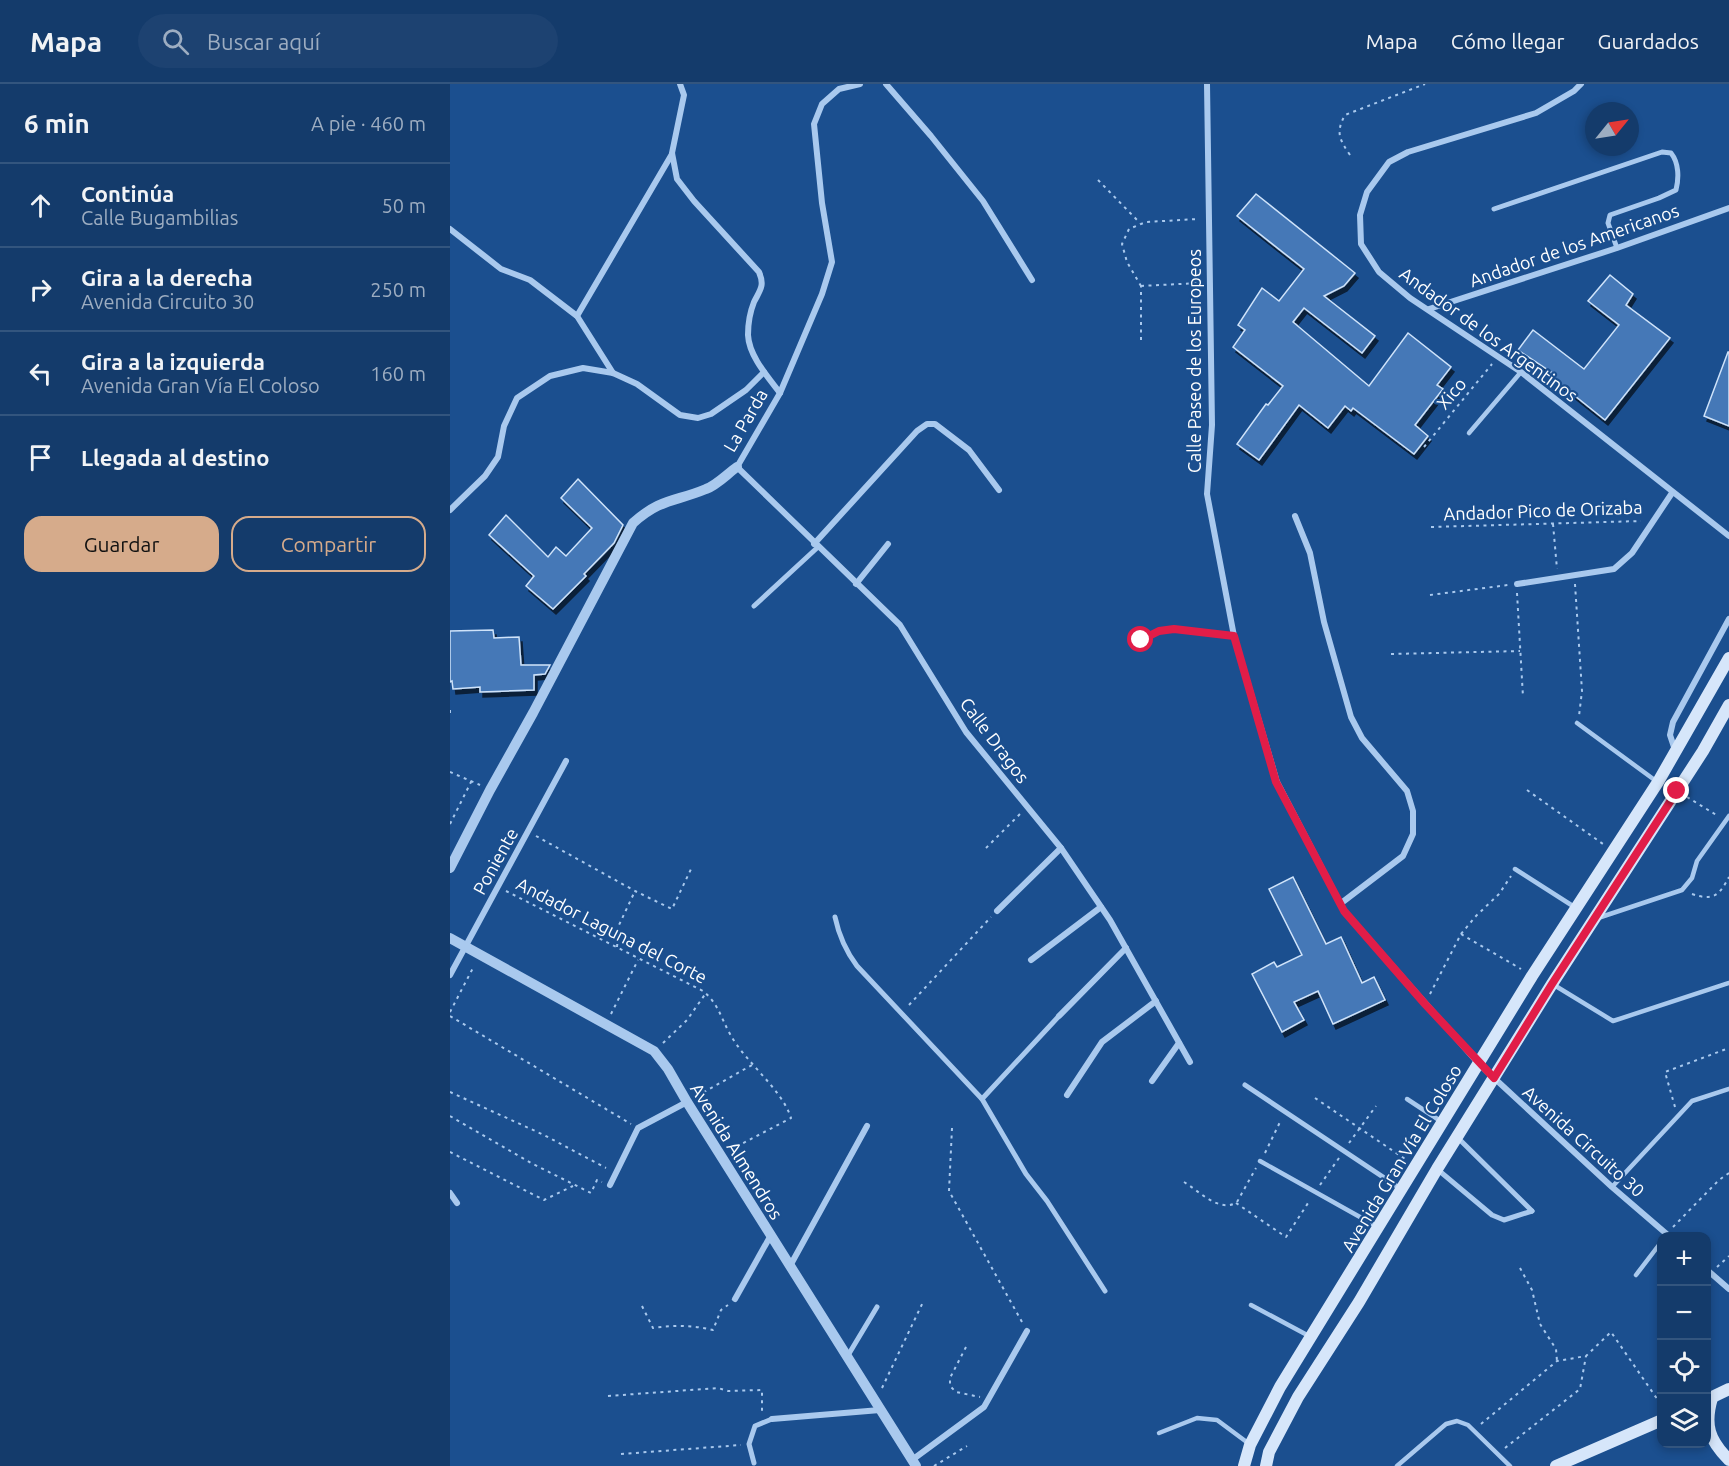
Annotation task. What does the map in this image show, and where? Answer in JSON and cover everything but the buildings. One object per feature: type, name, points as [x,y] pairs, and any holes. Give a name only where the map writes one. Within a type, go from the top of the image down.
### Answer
[{"type":"main road","name":"Avenida Gran Vía El Coloso","points":[[1244,1466],[1250,1445],[1280,1387],[1532,976],[1658,782],[1729,658]]},
{"type":"main road","name":"Avenida Gran Vía El Coloso","points":[[1266,1466],[1269,1452],[1298,1397],[1359,1302],[1437,1169],[1552,984],[1703,752],[1729,705]]},
{"type":"main road","points":[[1711,1398],[1729,1389]]},
{"type":"main road","points":[[1556,1466],[1657,1422]]},
{"type":"main road","points":[[1711,1436],[1729,1460]]},
{"type":"street","points":[[577,316],[672,153],[684,95],[680,84]]},
{"type":"street","name":"La Parda","points":[[450,868],[633,523],[648,509],[666,501],[708,489],[737,467],[780,393],[822,294],[832,262],[822,203],[814,123],[822,104],[839,89],[860,84]]},
{"type":"street","points":[[886,84],[932,136],[983,201],[1032,280]]},
{"type":"street","name":"Calle Paseo de los Europeos","points":[[1207,84],[1212,425],[1208,494],[1234,636]]},
{"type":"street","name":"Andador de los Argentinos","points":[[1581,84],[1574,91],[1536,113],[1408,152],[1389,162],[1367,192],[1360,215],[1361,244],[1379,272],[1410,298],[1521,372],[1729,536]]},
{"type":"street","points":[[1494,209],[1662,152],[1671,153],[1679,178],[1676,189],[1659,198],[1610,215],[1608,223],[1617,248]]},
{"type":"street","points":[[672,153],[677,178],[694,201],[759,272],[763,280],[762,290],[754,303],[750,317],[748,337],[753,353],[780,393]]},
{"type":"street","name":"Andador de los Americanos","points":[[1429,309],[1617,248],[1729,208]]},
{"type":"street","points":[[450,229],[501,269],[530,280],[577,316],[613,373]]},
{"type":"street","points":[[450,510],[485,476],[498,456],[504,426],[517,398],[550,376],[583,368],[613,373],[637,384],[680,416],[698,418],[711,414],[737,396],[764,372]]},
{"type":"street","points":[[754,606],[816,545],[916,431],[927,424],[936,424],[969,450],[999,490]]},
{"type":"street","name":"Calle Dragos","points":[[737,467],[900,625],[966,732],[1061,848],[1101,907],[1190,1062]]},
{"type":"street","points":[[1516,584],[1614,569],[1632,553],[1656,521],[1672,493]]},
{"type":"street","points":[[1295,516],[1310,553],[1324,622],[1351,717],[1362,738],[1407,791],[1413,811],[1413,834],[1403,856],[1340,904]]},
{"type":"street","points":[[856,584],[888,544]]},
{"type":"street","points":[[1676,752],[1670,735],[1673,722],[1729,619]]},
{"type":"street","points":[[1141,640],[1159,631],[1174,629],[1234,636]]},
{"type":"street","name":"Avenida Circuito 30","points":[[1234,636],[1276,782],[1344,911],[1479,1064],[1663,1232]]},
{"type":"street","name":"Poniente","points":[[450,975],[566,761]]},
{"type":"street","points":[[997,911],[1061,848]]},
{"type":"street","points":[[1031,960],[1101,907]]},
{"type":"street","points":[[834,917],[839,937],[857,966],[903,1012],[982,1099],[1026,1174],[1047,1201],[1105,1290]]},
{"type":"street","name":"Avenida Almendros","points":[[450,938],[654,1051],[668,1069],[914,1463]]},
{"type":"street","points":[[982,1099],[1126,948]]},
{"type":"street","points":[[1067,1095],[1102,1042],[1156,1001]]},
{"type":"street","points":[[1152,1081],[1179,1043]]},
{"type":"street","points":[[1245,1085],[1402,1190]]},
{"type":"street","points":[[610,1185],[638,1128],[687,1102]]},
{"type":"street","points":[[790,1266],[867,1126]]},
{"type":"street","points":[[1437,1169],[1492,1215],[1504,1220],[1532,1211],[1457,1137]]},
{"type":"street","points":[[450,1193],[457,1203]]},
{"type":"street","points":[[735,1299],[771,1235]]},
{"type":"street","points":[[1711,1273],[1729,1289]]},
{"type":"street","points":[[847,1357],[877,1307]]},
{"type":"street","points":[[914,1463],[984,1407],[1027,1331]]},
{"type":"street","points":[[754,1463],[750,1444],[755,1426],[763,1422],[878,1406]]},
{"type":"lane","points":[[1469,433],[1521,372]]},
{"type":"lane","points":[[1577,723],[1658,782]]},
{"type":"lane","points":[[1595,920],[1682,890],[1692,878],[1697,861],[1727,818]]},
{"type":"lane","points":[[1515,869],[1577,908]]},
{"type":"lane","points":[[1552,984],[1613,1021],[1729,982]]},
{"type":"lane","points":[[1612,1187],[1692,1101],[1729,1089]]},
{"type":"lane","points":[[1407,1099],[1443,1123]]},
{"type":"lane","points":[[1260,1161],[1379,1228]]},
{"type":"lane","points":[[1636,1275],[1657,1248]]},
{"type":"lane","points":[[1251,1305],[1312,1337]]},
{"type":"lane","points":[[1160,1433],[1197,1418],[1217,1420],[1250,1445]]},
{"type":"lane","points":[[1397,1466],[1446,1424],[1457,1421],[1468,1425],[1510,1466]]},
{"type":"path","points":[[1350,155],[1341,140],[1339,126],[1345,115],[1425,84]]},
{"type":"path","points":[[1098,180],[1140,223]]},
{"type":"path","points":[[1141,340],[1141,286],[1127,262],[1122,244],[1129,229],[1140,223],[1210,218]]},
{"type":"path","points":[[1141,286],[1209,283]]},
{"type":"path","name":"Xico","points":[[1424,447],[1498,357]]},
{"type":"path","name":"Andador Pico de Orizaba","points":[[1431,527],[1656,521]]},
{"type":"path","points":[[1553,524],[1557,578]]},
{"type":"path","points":[[1574,575],[1582,691],[1577,723]]},
{"type":"path","points":[[1430,595],[1516,584],[1523,697]]},
{"type":"path","points":[[1391,654],[1520,651]]},
{"type":"path","points":[[450,772],[490,790]]},
{"type":"path","points":[[450,824],[472,780]]},
{"type":"path","points":[[1527,790],[1614,851]]},
{"type":"path","points":[[1677,791],[1727,818]]},
{"type":"path","points":[[986,848],[1027,807]]},
{"type":"path","points":[[528,832],[634,891],[672,909],[692,867]]},
{"type":"path","points":[[1425,1004],[1461,934],[1499,894],[1515,869]]},
{"type":"path","points":[[1682,890],[1704,898],[1714,896],[1721,891],[1729,877]]},
{"type":"path","name":"Andador Laguna del Corte","points":[[498,887],[706,993],[720,1010],[730,1035],[783,1102],[791,1118],[720,1155]]},
{"type":"path","points":[[617,948],[619,925],[634,891]]},
{"type":"path","points":[[903,1012],[997,911]]},
{"type":"path","points":[[1461,934],[1532,976]]},
{"type":"path","points":[[450,1012],[480,956]]},
{"type":"path","points":[[606,1024],[638,959]]},
{"type":"path","points":[[654,1051],[687,1020],[706,993]]},
{"type":"path","points":[[450,1017],[638,1128]]},
{"type":"path","points":[[1678,1116],[1665,1072],[1729,1048]]},
{"type":"path","points":[[687,1102],[752,1065]]},
{"type":"path","points":[[450,1092],[544,1135],[616,1173]]},
{"type":"path","points":[[1315,1098],[1416,1167]]},
{"type":"path","points":[[450,1116],[531,1163],[591,1193],[597,1180],[610,1185]]},
{"type":"path","points":[[952,1128],[949,1191],[1027,1331]]},
{"type":"path","points":[[450,1152],[544,1200],[575,1185]]},
{"type":"path","points":[[1671,1232],[1719,1180],[1729,1173]]},
{"type":"path","points":[[1184,1182],[1220,1205],[1229,1207],[1236,1203],[1286,1237],[1316,1192]]},
{"type":"path","points":[[1711,1270],[1729,1256]]},
{"type":"path","points":[[1520,1268],[1532,1290],[1540,1324],[1556,1349],[1557,1361]]},
{"type":"path","points":[[642,1306],[653,1328],[699,1327],[713,1330],[722,1310],[735,1299]]},
{"type":"path","points":[[878,1406],[924,1300]]},
{"type":"path","points":[[1473,1430],[1557,1361],[1586,1356],[1611,1332],[1657,1399]]},
{"type":"path","points":[[966,1347],[950,1378],[950,1386],[956,1392],[989,1399]]},
{"type":"path","points":[[1497,1454],[1580,1389],[1586,1356]]},
{"type":"path","points":[[608,1396],[718,1388],[728,1391],[762,1390],[763,1422]]},
{"type":"path","points":[[621,1454],[750,1444]]},
{"type":"path","points":[[934,1466],[967,1446]]},
{"type":"route","points":[[1141,640],[1159,631],[1174,629],[1234,636],[1276,782],[1344,911],[1425,1004],[1494,1078],[1677,791]]}]
